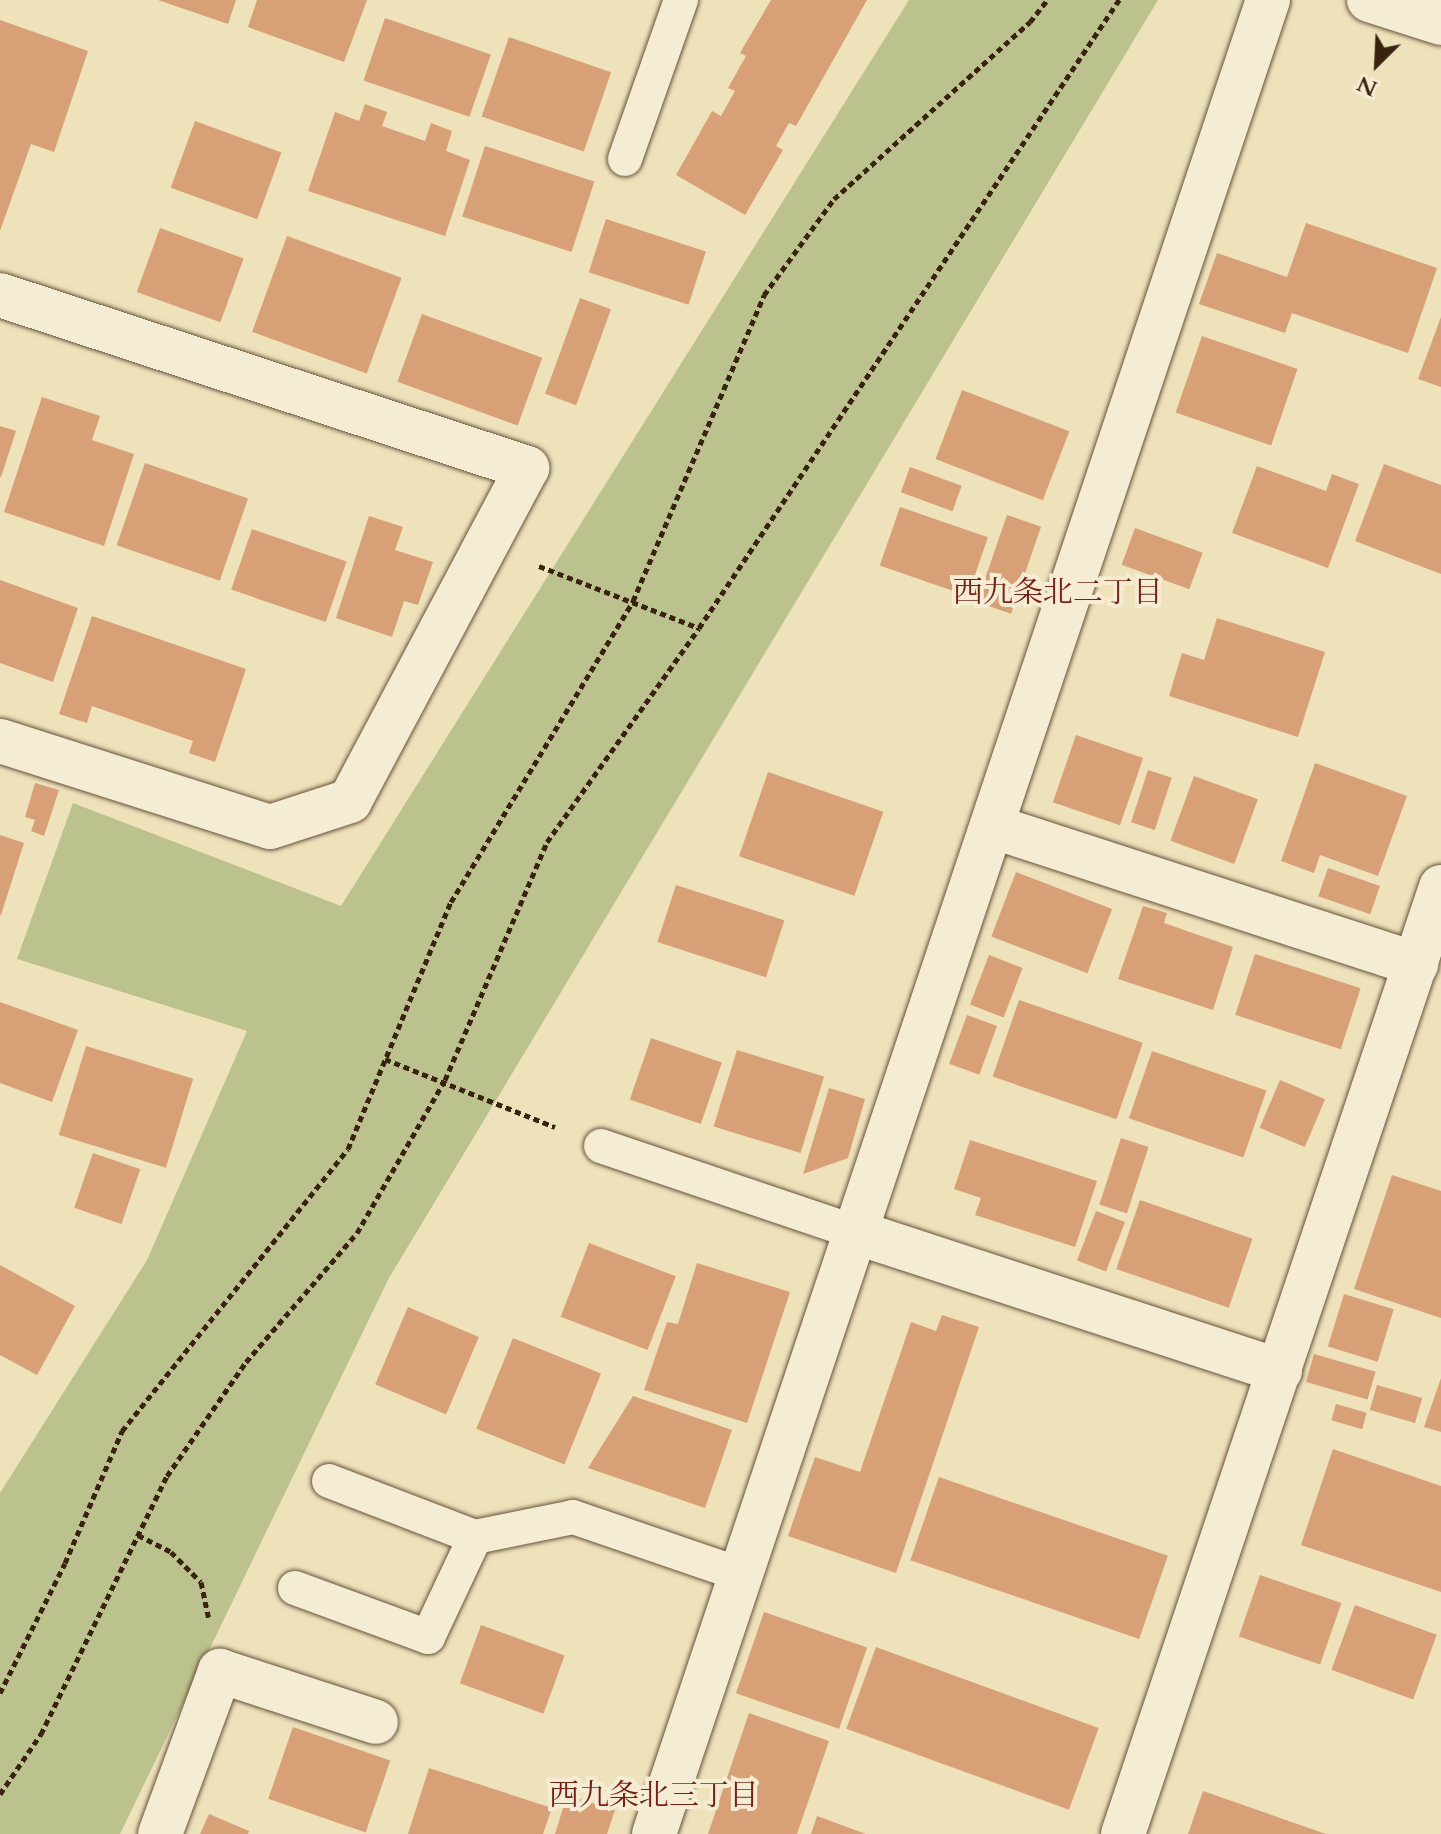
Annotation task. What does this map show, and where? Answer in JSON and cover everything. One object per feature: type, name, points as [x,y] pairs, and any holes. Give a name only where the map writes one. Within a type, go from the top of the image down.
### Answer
[{"type":"street","points":[[654,1834],[994,827],[1268,0]]},
{"type":"street","points":[[1369,0],[1441,23]]},
{"type":"street","points":[[0,295],[527,468],[350,801],[270,827],[0,741]]},
{"type":"street","points":[[994,827],[1416,964]]},
{"type":"street","points":[[1123,1834],[1441,887]]},
{"type":"street","points":[[858,1233],[1280,1371]]},
{"type":"street","points":[[160,1834],[220,1671],[376,1722]]},
{"type":"lane","points":[[625,159],[681,0]]},
{"type":"lane","points":[[601,1146],[858,1233]]},
{"type":"lane","points":[[329,1481],[475,1537],[573,1517],[742,1575]]},
{"type":"lane","points":[[295,1588],[428,1637],[475,1537]]},
{"type":"path","points":[[0,1693],[65,1563],[122,1431],[348,1149],[451,902],[633,601],[764,295],[834,199],[1030,22],[1047,0]]},
{"type":"path","points":[[0,1794],[41,1734],[167,1476],[246,1362],[357,1233],[445,1080],[547,842],[699,628],[1119,0]]},
{"type":"path","points":[[488,546],[699,628]]},
{"type":"path","points":[[385,1059],[445,1080],[601,1146]]},
{"type":"path","points":[[138,1535],[171,1552],[201,1582],[220,1671]]},
{"type":"green space","points":[[909,0],[1158,0],[389,1278],[120,1834],[0,1834],[0,1493],[147,1260],[247,1031],[17,959],[73,803],[341,906]]},
{"type":"building","points":[[158,0],[236,0],[228,24]]},
{"type":"building","points":[[257,0],[367,0],[344,62],[248,27]]},
{"type":"building","points":[[771,0],[867,0],[796,126],[789,123],[776,146],[783,150],[745,215],[676,175],[712,111],[721,116],[735,91],[728,88],[746,56],[740,53]]},
{"type":"building","points":[[385,18],[491,54],[469,117],[364,80]]},
{"type":"building","points":[[0,20],[88,51],[54,152],[31,144],[0,231]]},
{"type":"building","points":[[509,37],[611,72],[584,152],[482,116]]},
{"type":"building","points":[[365,104],[387,112],[382,126],[425,141],[431,123],[452,131],[446,151],[470,160],[445,236],[308,191],[335,112],[359,121]]},
{"type":"building","points":[[195,121],[281,152],[257,219],[171,188]]},
{"type":"building","points":[[485,146],[594,182],[572,252],[462,216]]},
{"type":"building","points":[[606,219],[706,251],[689,305],[589,272]]},
{"type":"building","points":[[1306,223],[1437,268],[1408,353],[1292,313],[1285,333],[1199,304],[1217,253],[1287,277]]},
{"type":"building","points":[[160,228],[244,258],[220,322],[137,292]]},
{"type":"building","points":[[287,236],[402,278],[367,374],[252,332]]},
{"type":"building","points":[[580,298],[611,309],[576,405],[545,394]]},
{"type":"building","points":[[422,314],[542,358],[518,425],[397,382]]},
{"type":"building","points":[[1441,317],[1441,387],[1418,379]]},
{"type":"building","points":[[1202,336],[1297,369],[1271,445],[1176,413]]},
{"type":"building","points":[[962,390],[1069,431],[1043,500],[935,459]]},
{"type":"building","points":[[42,397],[100,416],[92,440],[134,454],[104,546],[4,512]]},
{"type":"building","points":[[0,426],[16,431],[1,477],[0,477]]},
{"type":"building","points":[[145,463],[248,498],[220,581],[117,545]]},
{"type":"building","points":[[1384,464],[1441,485],[1441,574],[1355,541]]},
{"type":"building","points":[[1257,466],[1326,491],[1332,474],[1359,484],[1328,568],[1232,533]]},
{"type":"building","points":[[910,467],[962,486],[952,511],[901,492]]},
{"type":"building","points":[[900,507],[988,537],[968,596],[880,566]]},
{"type":"building","points":[[1007,515],[1041,527],[1011,614],[977,602]]},
{"type":"building","points":[[369,516],[403,527],[395,550],[433,562],[418,605],[404,601],[392,637],[336,618]]},
{"type":"building","points":[[1135,528],[1203,553],[1189,589],[1122,565]]},
{"type":"building","points":[[252,529],[347,562],[326,622],[231,590]]},
{"type":"building","points":[[0,580],[78,608],[53,682],[0,663]]},
{"type":"building","points":[[92,616],[246,669],[215,762],[189,753],[193,741],[92,706],[87,723],[59,714]]},
{"type":"building","points":[[1217,618],[1325,652],[1298,737],[1169,696],[1182,653],[1204,660]]},
{"type":"building","points":[[1076,735],[1143,758],[1120,825],[1053,802]]},
{"type":"building","points":[[1315,763],[1407,796],[1378,876],[1320,855],[1314,873],[1281,861]]},
{"type":"building","points":[[1148,770],[1172,778],[1155,830],[1131,822]]},
{"type":"building","points":[[768,772],[883,812],[854,896],[739,856]]},
{"type":"building","points":[[1194,776],[1258,799],[1234,864],[1170,841]]},
{"type":"building","points":[[35,783],[59,790],[44,836],[31,831],[35,820],[25,817]]},
{"type":"building","points":[[0,835],[24,843],[1,915],[0,915]]},
{"type":"building","points":[[1328,868],[1380,886],[1370,914],[1318,896]]},
{"type":"building","points":[[1016,872],[1112,909],[1087,973],[991,936]]},
{"type":"building","points":[[676,885],[784,920],[766,977],[657,942]]},
{"type":"building","points":[[1143,906],[1167,913],[1164,923],[1233,947],[1213,1010],[1118,979]]},
{"type":"building","points":[[1255,954],[1361,988],[1341,1049],[1235,1015]]},
{"type":"building","points":[[989,955],[1023,968],[1004,1017],[970,1004]]},
{"type":"building","points":[[1019,1000],[1143,1043],[1116,1119],[993,1077]]},
{"type":"building","points":[[0,1002],[78,1030],[52,1102],[0,1083]]},
{"type":"building","points":[[967,1015],[997,1026],[979,1075],[949,1064]]},
{"type":"building","points":[[651,1038],[722,1062],[701,1124],[630,1099]]},
{"type":"building","points":[[86,1046],[193,1079],[166,1168],[59,1135]]},
{"type":"building","points":[[737,1050],[824,1077],[801,1153],[714,1127]]},
{"type":"building","points":[[1152,1051],[1266,1090],[1243,1158],[1129,1118]]},
{"type":"building","points":[[1280,1080],[1325,1099],[1305,1147],[1260,1128]]},
{"type":"building","points":[[829,1088],[865,1099],[848,1158],[803,1174]]},
{"type":"building","points":[[1121,1138],[1149,1147],[1127,1214],[1099,1205]]},
{"type":"building","points":[[970,1140],[1097,1181],[1075,1247],[975,1215],[981,1198],[954,1189]]},
{"type":"building","points":[[93,1153],[140,1169],[121,1224],[74,1208]]},
{"type":"building","points":[[1392,1175],[1441,1191],[1441,1318],[1354,1289]]},
{"type":"building","points":[[1140,1200],[1253,1239],[1229,1308],[1116,1269]]},
{"type":"building","points":[[1096,1211],[1125,1222],[1106,1272],[1077,1260]]},
{"type":"building","points":[[589,1243],[676,1276],[648,1350],[561,1317]]},
{"type":"building","points":[[697,1263],[790,1292],[747,1423],[644,1390],[667,1322],[678,1324]]},
{"type":"building","points":[[0,1265],[75,1306],[37,1375],[0,1355]]},
{"type":"building","points":[[1344,1294],[1394,1309],[1378,1362],[1328,1347]]},
{"type":"building","points":[[408,1307],[479,1337],[446,1414],[375,1384]]},
{"type":"building","points":[[942,1315],[979,1327],[896,1573],[788,1536],[815,1457],[860,1472],[911,1322],[936,1331]]},
{"type":"building","points":[[513,1338],[601,1374],[564,1464],[476,1429]]},
{"type":"building","points":[[1314,1354],[1376,1372],[1368,1400],[1306,1382]]},
{"type":"building","points":[[1441,1378],[1441,1432],[1424,1427]]},
{"type":"building","points":[[1377,1385],[1422,1398],[1415,1423],[1370,1410]]},
{"type":"building","points":[[633,1396],[732,1430],[705,1508],[588,1468]]},
{"type":"building","points":[[1336,1404],[1367,1413],[1362,1429],[1331,1420]]},
{"type":"building","points":[[1333,1449],[1441,1486],[1441,1592],[1301,1545]]},
{"type":"building","points":[[939,1477],[1168,1556],[1139,1639],[910,1560]]},
{"type":"building","points":[[1260,1575],[1341,1603],[1320,1664],[1239,1636]]},
{"type":"building","points":[[1355,1605],[1437,1635],[1413,1700],[1331,1670]]},
{"type":"building","points":[[764,1612],[867,1647],[839,1729],[736,1693]]},
{"type":"building","points":[[481,1625],[565,1655],[543,1714],[460,1683]]},
{"type":"building","points":[[876,1647],[1099,1728],[1069,1810],[846,1729]]},
{"type":"building","points":[[749,1713],[829,1741],[797,1834],[708,1834]]},
{"type":"building","points":[[293,1727],[390,1761],[366,1832],[268,1799]]},
{"type":"building","points":[[429,1768],[552,1808],[543,1834],[408,1834]]},
{"type":"building","points":[[1203,1791],[1326,1834],[1188,1834]]},
{"type":"building","points":[[567,1795],[615,1810],[607,1834],[555,1834]]},
{"type":"building","points":[[209,1814],[249,1831],[248,1834],[200,1834]]},
{"type":"building","points":[[817,1816],[866,1834],[811,1834]]},
{"type":"district","name":"西九条北二丁目","points":[[1058,593]]},
{"type":"district","name":"西九条北三丁目","points":[[654,1796]]}]
